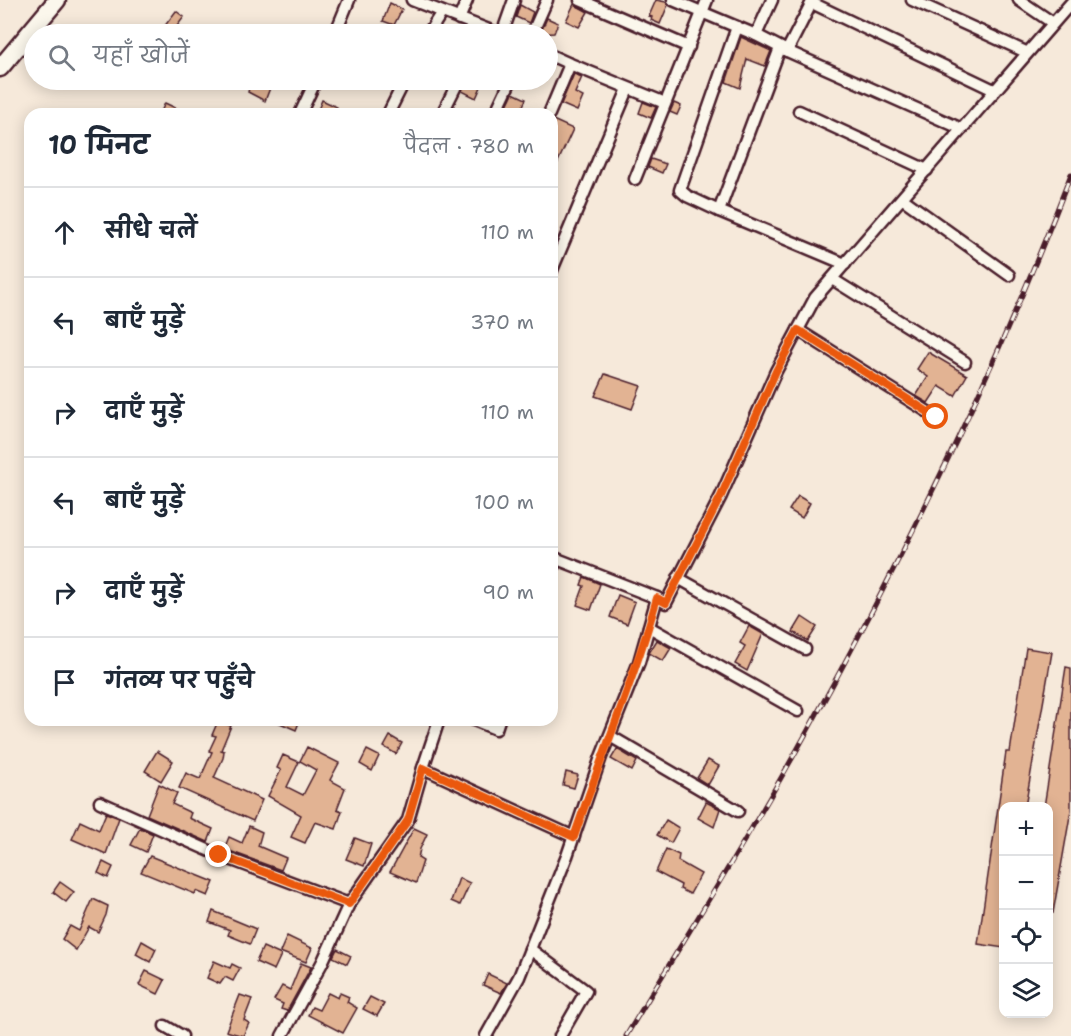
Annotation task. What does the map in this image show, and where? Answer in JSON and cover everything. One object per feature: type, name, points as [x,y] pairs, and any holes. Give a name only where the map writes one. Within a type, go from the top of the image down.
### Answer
[{"type":"main road","points":[[37,24],[57,0]]},
{"type":"main road","points":[[0,68],[24,39]]},
{"type":"street","points":[[339,24],[349,0]]},
{"type":"street","points":[[459,19],[467,0]]},
{"type":"street","points":[[505,24],[514,0]]},
{"type":"street","points":[[537,24],[548,0]]},
{"type":"street","points":[[580,0],[689,47]]},
{"type":"street","points":[[674,0],[962,129]]},
{"type":"street","points":[[635,179],[707,0]]},
{"type":"street","points":[[756,35],[772,0]]},
{"type":"street","points":[[912,0],[1026,52]]},
{"type":"street","points":[[1019,0],[1053,23]]},
{"type":"street","points":[[417,1],[468,24]]},
{"type":"street","points":[[719,211],[784,49],[813,1],[993,90]]},
{"type":"street","points":[[558,560],[666,603],[721,496],[776,371],[814,298],[903,199],[993,90],[1071,3]]},
{"type":"street","points":[[434,24],[442,12]]},
{"type":"street","points":[[737,27],[680,190],[687,196],[719,211],[845,264]]},
{"type":"street","points":[[558,59],[665,103]]},
{"type":"street","points":[[552,108],[570,64]]},
{"type":"street","points":[[558,256],[628,89]]},
{"type":"street","points":[[307,108],[313,90]]},
{"type":"street","points":[[391,108],[400,90]]},
{"type":"street","points":[[445,108],[454,90]]},
{"type":"street","points":[[498,108],[506,90]]},
{"type":"street","points":[[798,111],[927,170]]},
{"type":"street","points":[[903,199],[1009,275]]},
{"type":"street","points":[[832,279],[965,362]]},
{"type":"street","points":[[798,330],[936,417]]},
{"type":"street","points":[[678,578],[805,649]]},
{"type":"street","points":[[486,1036],[519,977],[574,837],[639,662],[657,598]]},
{"type":"street","points":[[649,627],[798,711]]},
{"type":"street","points":[[282,1036],[322,963],[349,904],[408,820],[436,726]]},
{"type":"street","points":[[610,736],[738,811]]},
{"type":"street","points":[[423,768],[574,837]]},
{"type":"street","points":[[100,802],[219,855],[349,904]]},
{"type":"street","points":[[530,949],[586,991],[560,1036]]},
{"type":"street","points":[[165,1026],[183,1036]]},
{"type":"building","points":[[656,0],[666,2],[668,5],[660,24],[651,20],[652,17],[649,16]]},
{"type":"building","points":[[390,3],[402,9],[394,24],[383,21]]},
{"type":"building","points":[[574,4],[588,12],[579,27],[566,21]]},
{"type":"building","points":[[520,5],[533,12],[529,23],[516,17]]},
{"type":"building","points":[[176,11],[184,17],[179,24],[166,24]]},
{"type":"building","points":[[547,18],[558,23],[558,24],[544,24]]},
{"type":"building","points":[[741,37],[771,51],[765,66],[747,59],[740,88],[726,82]]},
{"type":"building","points":[[574,74],[582,77],[575,93],[583,97],[577,111],[561,104]]},
{"type":"building","points":[[248,90],[269,90],[265,101],[248,92]]},
{"type":"building","points":[[462,90],[480,90],[476,98]]},
{"type":"building","points":[[513,93],[526,99],[522,108],[506,108]]},
{"type":"building","points":[[322,100],[337,107],[337,108],[319,108]]},
{"type":"building","points":[[643,102],[656,107],[651,118],[639,113]]},
{"type":"building","points":[[165,103],[175,108],[163,108]]},
{"type":"building","points":[[674,103],[681,106],[677,115],[670,112]]},
{"type":"building","points":[[558,122],[573,129],[558,162]]},
{"type":"building","points":[[651,159],[666,164],[662,173],[648,167]]},
{"type":"building","points":[[928,352],[967,375],[955,396],[939,386],[928,403],[916,396],[928,377],[917,369]]},
{"type":"building","points":[[605,374],[641,386],[632,409],[595,396]]},
{"type":"building","points":[[798,496],[810,503],[802,518],[789,510]]},
{"type":"building","points":[[584,577],[600,584],[591,610],[577,605],[584,586],[581,585]]},
{"type":"building","points":[[618,595],[635,602],[627,624],[610,617]]},
{"type":"building","points":[[802,617],[817,627],[808,641],[793,632]]},
{"type":"building","points":[[749,626],[763,634],[747,671],[735,664],[745,646],[740,643]]},
{"type":"building","points":[[657,640],[671,648],[663,661],[649,653]]},
{"type":"building","points":[[1026,648],[1052,652],[1026,802],[999,802],[999,947],[978,944],[1006,752],[1010,752]]},
{"type":"building","points":[[1066,667],[1071,668],[1071,810],[1053,913],[1053,802],[1045,802]]},
{"type":"building","points":[[216,726],[231,726],[221,750],[224,751],[223,758],[214,778],[262,800],[253,821],[179,788],[186,773],[200,779],[212,752],[209,751],[216,736],[212,735]]},
{"type":"building","points":[[390,736],[402,743],[396,754],[384,747]]},
{"type":"building","points":[[307,747],[339,763],[330,780],[345,788],[337,809],[342,811],[336,829],[315,822],[305,843],[291,837],[301,815],[268,796],[281,770],[277,768],[283,755],[299,762],[287,787],[303,795],[316,770],[300,761]]},
{"type":"building","points":[[617,749],[637,761],[632,771],[611,759]]},
{"type":"building","points":[[367,750],[379,756],[372,771],[360,764]]},
{"type":"building","points":[[157,751],[173,761],[161,781],[145,771]]},
{"type":"building","points":[[708,760],[719,766],[708,785],[697,778]]},
{"type":"building","points":[[566,772],[578,775],[574,788],[563,785]]},
{"type":"building","points":[[159,784],[177,793],[172,804],[191,813],[189,818],[213,829],[208,842],[147,815]]},
{"type":"building","points":[[706,802],[720,809],[714,827],[698,818]]},
{"type":"building","points":[[106,813],[119,818],[106,854],[72,839],[80,821],[99,830]]},
{"type":"building","points":[[666,820],[679,828],[671,843],[657,835]]},
{"type":"building","points":[[249,826],[262,832],[258,846],[286,858],[281,870],[224,849],[229,837],[242,843]]},
{"type":"building","points":[[140,828],[153,834],[146,852],[131,845]]},
{"type":"building","points":[[414,828],[427,834],[420,849],[418,858],[423,861],[416,883],[390,872]]},
{"type":"building","points":[[355,838],[371,844],[364,866],[346,859]]},
{"type":"building","points":[[666,849],[679,855],[678,861],[701,874],[690,894],[680,889],[681,885],[656,872]]},
{"type":"building","points":[[150,856],[214,882],[208,896],[196,891],[195,894],[141,872]]},
{"type":"building","points":[[103,862],[113,867],[108,878],[98,873]]},
{"type":"building","points":[[459,878],[470,883],[460,905],[451,901]]},
{"type":"building","points":[[60,882],[74,892],[66,902],[53,892]]},
{"type":"building","points":[[93,899],[108,906],[106,915],[98,932],[89,927],[76,950],[62,939],[70,926],[79,931]]},
{"type":"building","points":[[213,911],[256,929],[250,944],[228,935],[230,930],[209,922]]},
{"type":"building","points":[[287,936],[312,948],[306,962],[280,952]]},
{"type":"building","points":[[142,941],[156,949],[150,962],[136,954]]},
{"type":"building","points":[[263,947],[281,955],[274,970],[256,962]]},
{"type":"building","points":[[337,949],[351,956],[347,964],[333,957]]},
{"type":"building","points":[[214,961],[230,968],[232,964],[240,968],[233,981],[225,977],[220,984],[207,978]]},
{"type":"building","points":[[301,963],[311,967],[287,1011],[281,1009],[283,1004],[274,1000],[282,986],[290,990]]},
{"type":"building","points":[[146,971],[165,980],[158,994],[139,985]]},
{"type":"building","points":[[488,974],[507,983],[501,993],[483,985]]},
{"type":"building","points":[[328,993],[338,998],[340,993],[349,997],[347,1002],[357,1008],[343,1033],[308,1015],[312,1007],[319,1010]]},
{"type":"building","points":[[240,995],[252,999],[244,1020],[249,1023],[243,1036],[226,1031]]},
{"type":"building","points":[[370,997],[384,1004],[377,1016],[363,1009]]},
{"type":"railway","points":[[626,1036],[786,769],[881,594],[982,387],[1071,174]]},
{"type":"route","points":[[219,855],[349,904],[408,820],[423,768],[574,837],[601,757],[639,662],[657,598],[666,603],[721,496],[776,371],[798,330],[936,417]]}]
